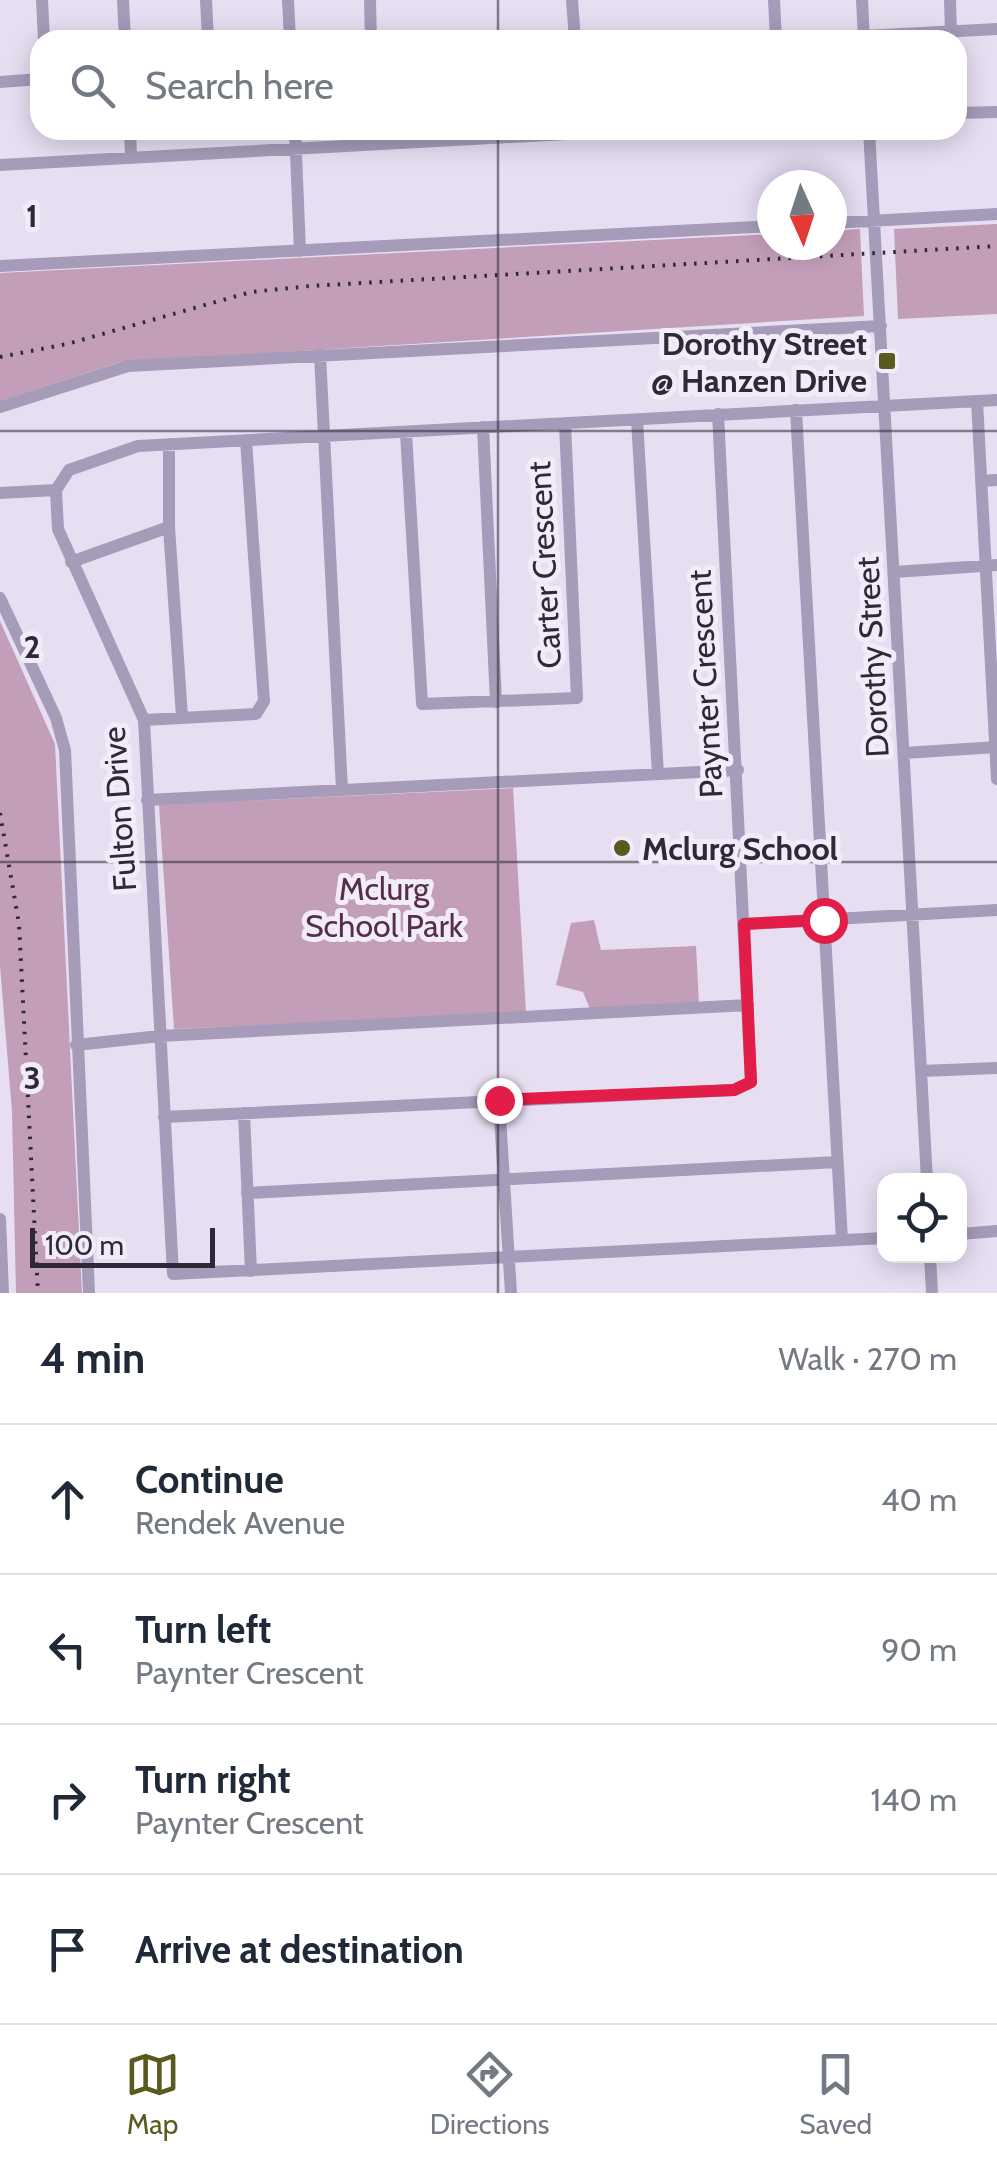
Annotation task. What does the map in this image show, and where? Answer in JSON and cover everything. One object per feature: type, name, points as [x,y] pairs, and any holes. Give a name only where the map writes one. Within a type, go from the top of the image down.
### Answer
[{"type":"street","points":[[42,0],[44,30]]},
{"type":"street","points":[[123,0],[124,30]]},
{"type":"street","points":[[206,0],[208,30]]},
{"type":"street","points":[[288,0],[290,30]]},
{"type":"street","points":[[370,0],[371,30]]},
{"type":"street","points":[[572,0],[574,30]]},
{"type":"street","points":[[774,0],[776,30]]},
{"type":"street","points":[[862,0],[864,30]]},
{"type":"street","points":[[950,0],[951,30]]},
{"type":"street","points":[[967,31],[997,29]]},
{"type":"street","points":[[0,82],[30,80]]},
{"type":"street","points":[[967,114],[997,112]]},
{"type":"street","points":[[130,140],[131,157]]},
{"type":"street","points":[[295,140],[300,250]]},
{"type":"street","points":[[0,166],[445,140]]},
{"type":"street","name":"Dorothy Street","points":[[870,140],[926,1173]]},
{"type":"street","points":[[847,222],[997,214]]},
{"type":"street","points":[[0,266],[757,227]]},
{"type":"street","points":[[0,407],[128,366],[881,326]]},
{"type":"street","points":[[320,355],[342,790]]},
{"type":"street","points":[[0,493],[56,490],[69,470],[138,446],[997,400]]},
{"type":"street","points":[[977,401],[991,566],[997,779]]},
{"type":"street","points":[[796,410],[842,1240]]},
{"type":"street","name":"Paynter Crescent","points":[[164,1118],[734,1090],[751,1082],[718,414]]},
{"type":"street","points":[[636,420],[658,774]]},
{"type":"street","name":"Carter Crescent","points":[[406,432],[422,704],[578,698],[564,423]]},
{"type":"street","points":[[483,427],[496,702]]},
{"type":"street","points":[[144,720],[256,714],[264,701],[246,440]]},
{"type":"street","points":[[169,444],[169,527],[182,718]]},
{"type":"street","points":[[981,481],[997,480]]},
{"type":"street","name":"Fulton Drive","points":[[56,490],[58,529],[144,720],[173,1274],[877,1238]]},
{"type":"street","points":[[72,562],[169,527]]},
{"type":"street","points":[[895,572],[991,566]]},
{"type":"street","points":[[0,598],[56,718],[64,750],[89,1293]]},
{"type":"street","points":[[904,753],[996,747]]},
{"type":"street","points":[[147,800],[738,770]]},
{"type":"street","points":[[744,924],[997,910]]},
{"type":"street","points":[[76,1045],[160,1036],[748,1006]]},
{"type":"street","points":[[921,1072],[997,1068]]},
{"type":"street","points":[[499,1100],[510,1293]]},
{"type":"street","points":[[244,1114],[251,1271]]},
{"type":"street","points":[[248,1193],[837,1162]]},
{"type":"street","points":[[0,1218],[3,1293]]},
{"type":"street","points":[[967,1233],[997,1231]]},
{"type":"street","points":[[930,1263],[932,1293]]},
{"type":"green space","points":[[997,224],[997,314],[898,319],[894,229]]},
{"type":"green space","points":[[860,229],[864,316],[120,362],[0,401],[0,273],[757,235],[757,260],[847,260],[847,230]]},
{"type":"green space","points":[[0,621],[55,744],[82,1293],[16,1293],[12,1112],[0,966]]},
{"type":"green space","name":"Mclurg School Park","points":[[513,788],[526,1013],[174,1029],[159,805]]},
{"type":"green space","points":[[594,920],[601,950],[696,946],[699,1004],[590,1009],[583,992],[556,985],[571,923]]},
{"type":"railway","points":[[0,357],[67,344],[251,292],[997,246]]},
{"type":"railway","points":[[0,813],[19,924],[38,1293]]},
{"type":"place","name":"Dorothy Street @ Hanzen Drive","points":[[887,361]]},
{"type":"place","name":"Mclurg School","points":[[622,848]]},
{"type":"route","points":[[499,1100],[734,1090],[751,1082],[744,924],[824,920]]}]
